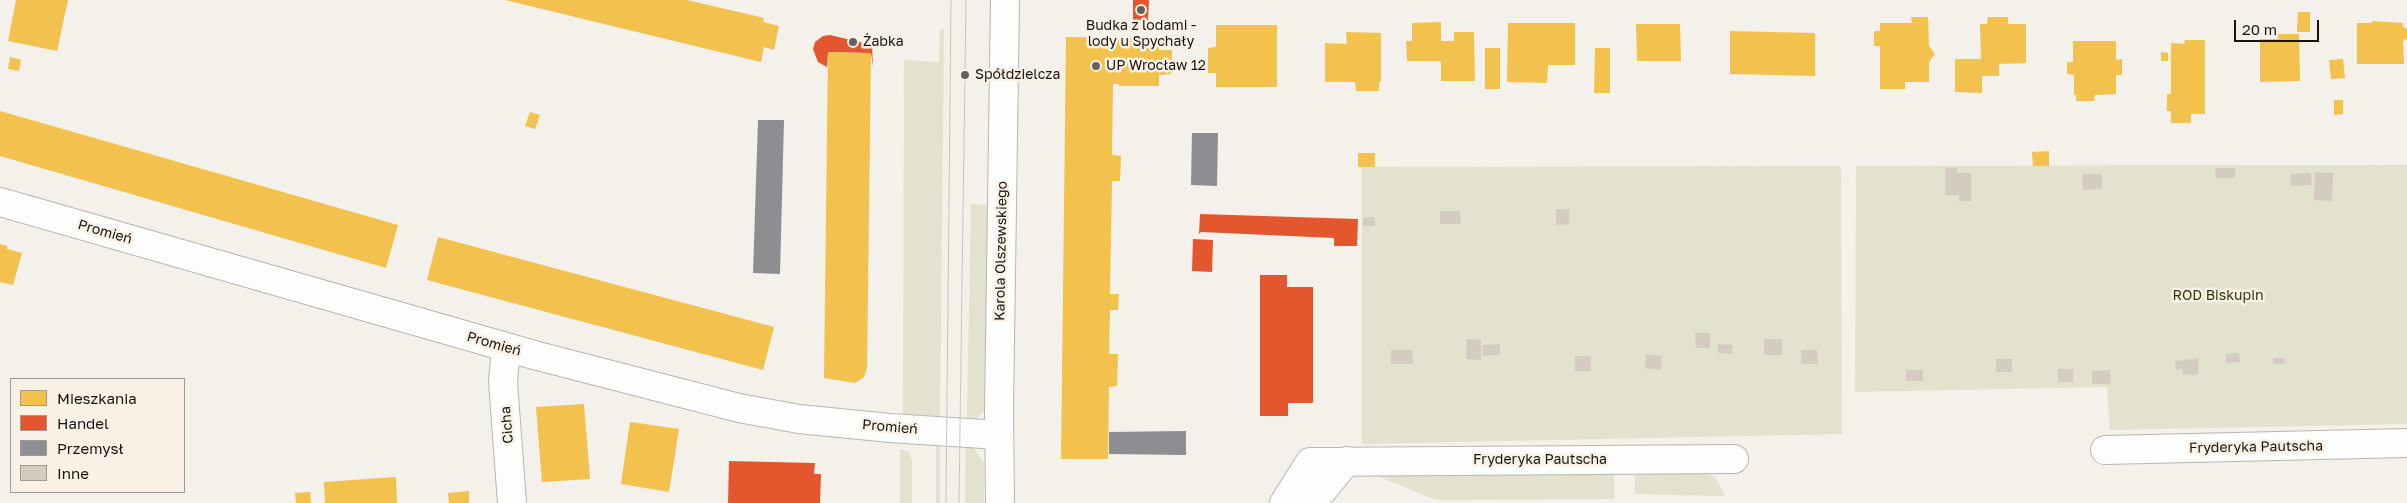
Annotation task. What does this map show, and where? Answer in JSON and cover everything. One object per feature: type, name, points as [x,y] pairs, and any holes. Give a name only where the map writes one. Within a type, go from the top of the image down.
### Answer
[{"type":"street","name":"Karola Olszewskiego","points":[[1000,503],[999,435],[1005,0]]},
{"type":"street","name":"Promień","points":[[0,202],[506,346],[739,408],[799,419],[890,428],[999,435]]},
{"type":"street","name":"Cicha","points":[[506,346],[504,382],[512,503]]},
{"type":"street","name":"Fryderyka Pautscha","points":[[2105,450],[2407,443]]},
{"type":"street","name":"Fryderyka Pautscha","points":[[1284,503],[1310,462],[1734,459]]},
{"type":"street","points":[[1312,503],[1347,461]]},
{"type":"green space","points":[[940,29],[944,29],[940,416],[903,415],[904,60],[939,62]]},
{"type":"green space","name":"ROD Biskupin","points":[[2407,165],[2407,424],[2110,430],[2107,387],[1855,392],[1856,166]]},
{"type":"green space","points":[[1841,166],[1842,434],[1362,444],[1362,167]]},
{"type":"green space","points":[[971,204],[988,205],[984,411],[975,420],[967,421]]},
{"type":"green space","points":[[940,443],[940,503],[936,503],[936,444]]},
{"type":"green space","points":[[966,444],[974,449],[984,463],[984,503],[965,503]]},
{"type":"green space","points":[[900,449],[909,452],[912,461],[912,503],[900,503]]},
{"type":"green space","points":[[1635,469],[1706,472],[1716,479],[1725,496],[1635,494]]},
{"type":"green space","points":[[1614,473],[1614,499],[1436,500],[1373,474]]},
{"type":"building: Mieszkania","points":[[16,0],[68,0],[57,51],[8,41]]},
{"type":"building: Mieszkania","points":[[505,0],[687,0],[764,18],[763,22],[779,26],[774,50],[764,47],[761,62]]},
{"type":"building: Mieszkania","points":[[2298,12],[2310,12],[2310,32],[2297,32]]},
{"type":"building: Mieszkania","points":[[1911,17],[1928,17],[1929,46],[1935,54],[1929,62],[1929,82],[1905,82],[1905,89],[1880,89],[1880,46],[1874,46],[1874,31],[1880,31],[1880,23],[1912,23]]},
{"type":"building: Mieszkania","points":[[1988,17],[2008,17],[2008,24],[2026,24],[2026,63],[1999,64],[1999,76],[1982,76],[1982,93],[1955,92],[1955,59],[1981,59],[1980,24],[1987,24]]},
{"type":"building: Mieszkania","points":[[2372,21],[2403,23],[2403,27],[2407,29],[2407,39],[2403,41],[2404,64],[2357,64],[2357,23],[2372,23]]},
{"type":"building: Mieszkania","points":[[1441,22],[1441,41],[1454,41],[1454,32],[1474,32],[1475,81],[1441,81],[1441,61],[1407,61],[1406,41],[1412,41],[1412,23]]},
{"type":"building: Mieszkania","points":[[1508,23],[1575,23],[1575,65],[1548,65],[1547,83],[1507,82]]},
{"type":"building: Mieszkania","points":[[1636,24],[1680,24],[1681,61],[1637,61]]},
{"type":"building: Mieszkania","points":[[1216,25],[1277,25],[1277,87],[1216,87],[1216,73],[1208,73],[1208,48],[1216,47]]},
{"type":"building: Mieszkania","points":[[1730,31],[1815,33],[1815,76],[1730,74]]},
{"type":"building: Mieszkania","points":[[1346,32],[1381,33],[1381,82],[1379,82],[1379,91],[1356,91],[1355,82],[1325,82],[1325,43],[1347,44]]},
{"type":"building: Mieszkania","points":[[2278,34],[2299,34],[2300,81],[2260,82],[2260,39],[2278,39]]},
{"type":"building: Mieszkania","points":[[1066,37],[1159,38],[1159,50],[1172,50],[1171,74],[1159,75],[1159,86],[1119,86],[1119,84],[1113,84],[1112,155],[1121,156],[1120,181],[1112,181],[1110,294],[1119,294],[1118,310],[1110,310],[1109,354],[1118,354],[1117,386],[1109,387],[1108,459],[1061,459]]},
{"type":"building: Mieszkania","points":[[2185,40],[2205,40],[2205,114],[2191,114],[2191,123],[2171,123],[2171,111],[2167,111],[2167,94],[2171,94],[2171,43],[2184,44]]},
{"type":"building: Mieszkania","points":[[2073,41],[2116,41],[2116,60],[2122,59],[2122,75],[2116,75],[2116,94],[2095,95],[2094,101],[2076,101],[2076,95],[2074,95],[2074,75],[2067,74],[2067,62],[2073,62]]},
{"type":"building: Mieszkania","points":[[1485,48],[1500,48],[1500,89],[1485,89]]},
{"type":"building: Mieszkania","points":[[1595,48],[1610,48],[1610,93],[1594,93]]},
{"type":"building: Mieszkania","points":[[828,52],[871,53],[867,368],[864,377],[855,383],[824,378]]},
{"type":"building: Mieszkania","points":[[2161,52],[2168,53],[2168,61],[2161,61]]},
{"type":"building: Mieszkania","points":[[10,57],[21,60],[19,71],[8,69]]},
{"type":"building: Mieszkania","points":[[2343,59],[2345,78],[2331,79],[2329,60]]},
{"type":"building: Mieszkania","points":[[2334,100],[2343,100],[2343,114],[2334,115]]},
{"type":"building: Mieszkania","points":[[0,111],[398,225],[386,268],[0,156]]},
{"type":"building: Mieszkania","points":[[530,112],[540,115],[535,129],[525,126]]},
{"type":"building: Mieszkania","points":[[2049,151],[2049,166],[2033,166],[2032,152]]},
{"type":"building: Mieszkania","points":[[1358,153],[1375,153],[1375,167],[1358,167]]},
{"type":"building: Mieszkania","points":[[438,237],[774,327],[763,370],[427,280]]},
{"type":"building: Mieszkania","points":[[0,244],[7,246],[7,249],[22,253],[13,285],[0,282]]},
{"type":"building: Mieszkania","points":[[584,404],[590,479],[542,482],[536,407]]},
{"type":"building: Mieszkania","points":[[630,422],[679,429],[669,492],[621,484]]},
{"type":"building: Mieszkania","points":[[396,477],[397,503],[325,503],[324,482]]},
{"type":"building: Mieszkania","points":[[469,491],[469,503],[449,503],[448,493]]},
{"type":"building: Mieszkania","points":[[310,492],[311,503],[296,503],[295,493]]},
{"type":"building: Handel","name":"Budka z lodami - lody u Spychały","points":[[1133,0],[1149,0],[1148,21],[1133,20]]},
{"type":"building: Handel","points":[[830,35],[872,45],[873,67],[871,53],[828,52],[827,67],[818,62],[813,49],[815,42],[823,36]]},
{"type":"building: Handel","points":[[1200,214],[1358,219],[1357,246],[1334,246],[1334,238],[1201,232],[1199,234]]},
{"type":"building: Handel","points":[[1193,239],[1213,240],[1212,272],[1192,271]]},
{"type":"building: Handel","points":[[1260,275],[1287,275],[1287,287],[1313,287],[1313,403],[1288,403],[1288,416],[1260,416]]},
{"type":"building: Handel","points":[[729,461],[815,463],[814,474],[821,474],[820,503],[728,503]]},
{"type":"building: Przemysł","points":[[758,120],[784,120],[780,274],[753,273]]},
{"type":"building: Przemysł","points":[[1192,133],[1218,133],[1217,186],[1191,185]]},
{"type":"building: Przemysł","points":[[1186,431],[1186,455],[1109,454],[1109,432]]},
{"type":"building: Inne","points":[[1945,168],[1957,168],[1957,173],[1971,173],[1971,201],[1959,201],[1959,195],[1945,195]]},
{"type":"building: Inne","points":[[2215,168],[2235,168],[2235,178],[2216,178]]},
{"type":"building: Inne","points":[[2315,172],[2333,173],[2332,201],[2314,200]]},
{"type":"building: Inne","points":[[2311,173],[2312,185],[2291,186],[2290,174]]},
{"type":"building: Inne","points":[[2082,174],[2102,174],[2102,189],[2083,190]]},
{"type":"building: Inne","points":[[1556,209],[1569,209],[1569,224],[1556,225]]},
{"type":"building: Inne","points":[[1440,211],[1460,211],[1461,224],[1440,224]]},
{"type":"building: Inne","points":[[1375,217],[1375,226],[1363,226],[1363,218]]},
{"type":"building: Inne","points":[[1695,333],[1710,333],[1710,348],[1696,348]]},
{"type":"building: Inne","points":[[1467,339],[1481,340],[1481,360],[1466,359]]},
{"type":"building: Inne","points":[[1764,339],[1782,339],[1782,355],[1764,355]]},
{"type":"building: Inne","points":[[1500,344],[1500,355],[1483,356],[1483,345]]},
{"type":"building: Inne","points":[[1718,344],[1733,345],[1732,354],[1718,353]]},
{"type":"building: Inne","points":[[1391,350],[1412,350],[1413,364],[1391,364]]},
{"type":"building: Inne","points":[[1801,350],[1817,350],[1818,364],[1801,364]]},
{"type":"building: Inne","points":[[2239,353],[2240,362],[2226,363],[2226,354]]},
{"type":"building: Inne","points":[[1646,354],[1662,356],[1661,370],[1645,368]]},
{"type":"building: Inne","points":[[1575,356],[1591,356],[1591,371],[1575,371]]},
{"type":"building: Inne","points":[[2199,358],[2198,374],[2183,375],[2183,369],[2176,370],[2175,361]]},
{"type":"building: Inne","points":[[2273,358],[2285,358],[2284,364],[2273,364]]},
{"type":"building: Inne","points":[[1996,359],[2012,359],[2012,372],[1996,372]]},
{"type":"building: Inne","points":[[2058,369],[2073,369],[2073,382],[2058,382]]},
{"type":"building: Inne","points":[[1906,370],[1923,370],[1923,381],[1906,381]]},
{"type":"building: Inne","points":[[2110,370],[2111,384],[2092,384],[2092,371]]},
{"type":"tram line","points":[[946,503],[951,0]]},
{"type":"tram line","points":[[959,503],[966,0]]},
{"type":"place","name":"Budka z lodami - lody u Spychały","points":[[1141,10]]},
{"type":"place","name":"Żabka","points":[[853,42]]},
{"type":"place","name":"UP Wrocław 12","points":[[1096,66]]},
{"type":"place","name":"Spółdzielcza","points":[[965,75]]}]
